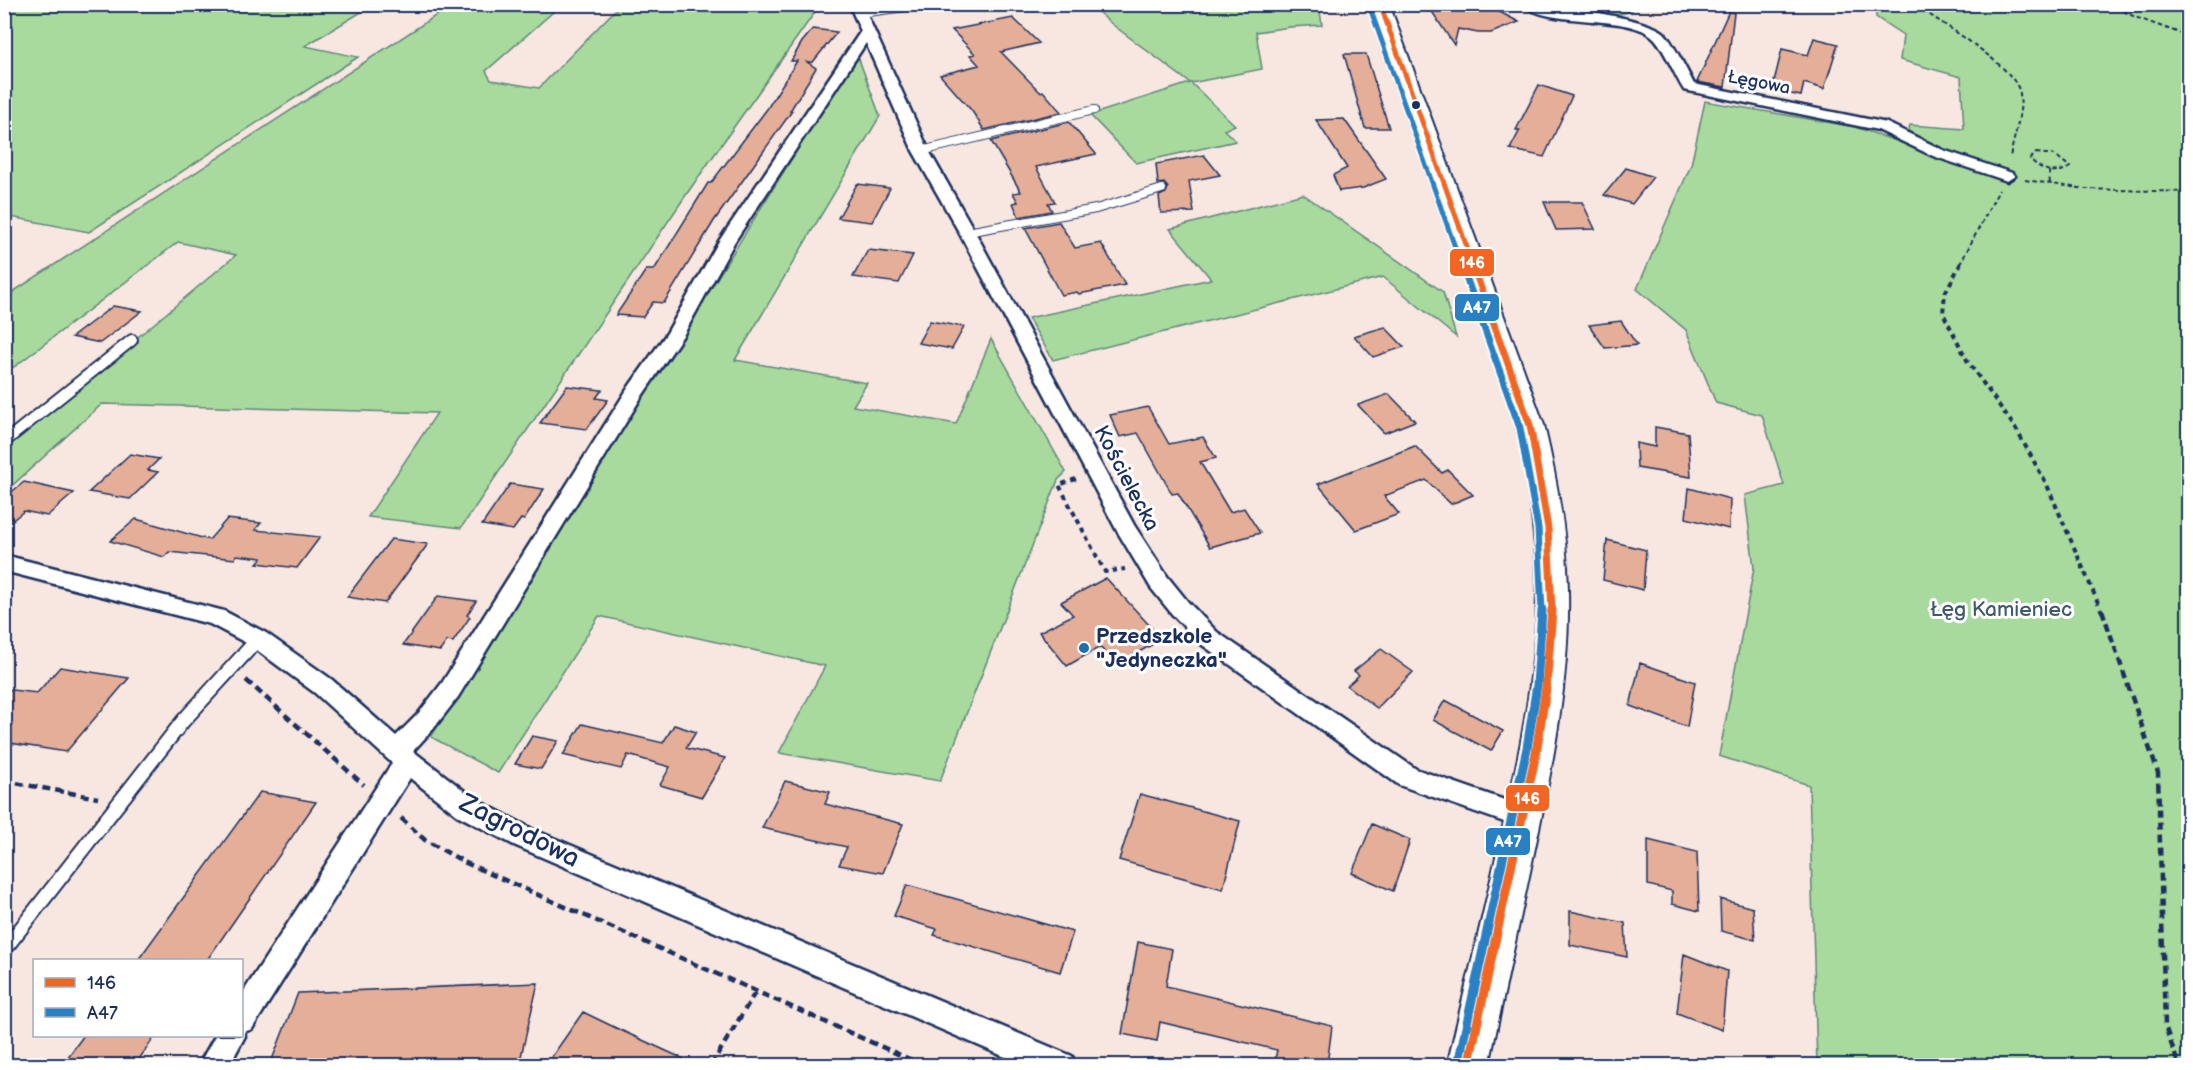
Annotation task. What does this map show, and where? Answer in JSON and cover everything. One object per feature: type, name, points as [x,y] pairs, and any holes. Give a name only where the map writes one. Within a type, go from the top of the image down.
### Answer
[{"type":"street","points":[[1380,4],[1520,393],[1538,451],[1550,521],[1553,583],[1550,669],[1537,759],[1468,1065]]},
{"type":"street","name":"Łęgowa","points":[[1528,4],[1542,10],[1636,19],[1659,35],[1689,87],[1882,126],[1938,153],[2007,176]]},
{"type":"street","name":"Kościelecka","points":[[861,16],[921,151],[968,232],[1126,529],[1159,582],[1180,608],[1209,638],[1408,777],[1524,818]]},
{"type":"street","points":[[243,1017],[402,756],[450,690],[635,392],[675,334],[727,241],[861,16]]},
{"type":"street","name":"Zagrodowa","points":[[4,562],[216,617],[258,639],[322,686],[402,756],[466,807],[523,837],[1062,1065]]},
{"type":"street","points":[[212,1065],[230,1037]]},
{"type":"lane","points":[[861,16],[928,4]]},
{"type":"lane","points":[[921,151],[1094,110]]},
{"type":"lane","points":[[968,232],[1096,209],[1162,189]]},
{"type":"lane","points":[[4,442],[132,340]]},
{"type":"lane","points":[[4,950],[183,721],[258,639]]},
{"type":"path","points":[[1920,4],[1924,11],[1997,62],[2016,82],[2021,92],[2007,176],[1945,293],[1943,313],[1968,362],[2016,429],[2047,484],[2104,616],[2158,772],[2165,1026],[2179,1065]]},
{"type":"path","points":[[2110,4],[2144,21],[2188,36]]},
{"type":"path","points":[[2036,153],[2048,153],[2066,161],[2070,167],[2061,172],[2049,171],[2036,166],[2030,157],[2036,153]]},
{"type":"path","points":[[2049,171],[2050,185]]},
{"type":"path","points":[[2007,176],[2050,185],[2103,190],[2188,192]]},
{"type":"path","points":[[4,781],[119,803]]},
{"type":"path","points":[[711,1065],[756,991]]},
{"type":"green space","points":[[4,5],[373,5],[305,46],[358,57],[89,232],[5,216]]},
{"type":"green space","points":[[452,5],[561,5],[486,71],[491,80],[539,88],[620,5],[820,5],[688,192],[461,528],[368,517],[437,413],[102,404],[5,492],[4,449],[236,255],[178,242],[14,367],[5,367],[5,297]]},
{"type":"green space","points":[[1090,5],[1319,5],[1322,25],[1256,32],[1262,69],[1191,83],[1235,125],[1224,130],[1236,141],[1136,163],[1090,115],[1190,83]]},
{"type":"green space","points":[[1540,5],[1632,5],[1632,11],[1612,16]]},
{"type":"green space","name":"Łęg Kamieniec","points":[[1876,5],[2188,5],[2188,1065],[1817,1065],[1809,785],[1719,756],[1754,568],[1745,495],[1784,485],[1762,415],[1716,403],[1686,330],[1637,289],[1691,165],[1705,101],[1855,127],[1905,144],[1910,125],[1964,129],[1961,77],[1900,60],[1903,35],[1876,17]]},
{"type":"green space","points":[[857,54],[880,116],[735,360],[867,383],[853,406],[956,424],[991,339],[1066,472],[1058,480],[940,781],[779,753],[825,666],[599,616],[498,773],[431,737]]},
{"type":"green space","points":[[1303,194],[1443,292],[1456,337],[1383,277],[1053,360],[1028,318],[1211,279],[1170,229]]},
{"type":"building","points":[[1427,4],[1484,4],[1519,22],[1491,33],[1458,29],[1454,45]]},
{"type":"building","points":[[1729,11],[1734,13],[1725,87],[1697,82]]},
{"type":"building","points":[[1013,18],[1039,43],[1001,52],[1040,92],[1043,91],[1061,112],[984,130],[972,111],[940,75],[979,65],[970,55],[975,54],[952,30]]},
{"type":"building","points":[[813,29],[837,32],[813,62],[807,62],[816,68],[790,111],[792,111],[714,221],[664,303],[653,302],[643,317],[616,315],[646,270],[654,270],[708,183],[711,183],[767,109],[797,61],[791,61]]},
{"type":"building","points":[[1814,38],[1838,44],[1824,89],[1804,83],[1801,96],[1772,90],[1782,49],[1808,55]]},
{"type":"building","points":[[1344,54],[1366,54],[1389,128],[1365,128]]},
{"type":"building","points":[[1539,85],[1572,96],[1544,157],[1510,149],[1520,130],[1516,130]]},
{"type":"building","points":[[1344,119],[1386,179],[1363,188],[1339,191],[1333,175],[1347,168],[1316,120]]},
{"type":"building","points":[[1069,122],[1096,154],[1036,167],[1055,202],[1048,203],[1052,211],[1019,217],[1013,203],[1018,202],[1013,193],[1021,192],[991,141]]},
{"type":"building","points":[[1204,155],[1220,175],[1189,181],[1194,212],[1161,213],[1159,196],[1166,193],[1168,188],[1164,183],[1158,184],[1156,164]]},
{"type":"building","points":[[1626,168],[1653,177],[1632,204],[1604,195]]},
{"type":"building","points":[[857,184],[890,188],[872,222],[838,218]]},
{"type":"building","points":[[1544,202],[1582,202],[1595,229],[1556,230]]},
{"type":"building","points":[[1059,222],[1075,248],[1101,243],[1125,285],[1061,295],[1025,228]]},
{"type":"building","points":[[868,250],[913,255],[899,283],[853,277]]},
{"type":"building","points":[[113,306],[142,311],[100,343],[72,337]]},
{"type":"building","points":[[930,321],[964,327],[952,349],[918,343]]},
{"type":"building","points":[[1621,321],[1637,345],[1605,348],[1589,325]]},
{"type":"building","points":[[1385,327],[1404,347],[1373,357],[1354,336]]},
{"type":"building","points":[[567,386],[602,390],[596,398],[608,400],[587,429],[540,423]]},
{"type":"building","points":[[1389,394],[1415,421],[1384,433],[1358,405]]},
{"type":"building","points":[[1148,407],[1169,444],[1203,437],[1216,458],[1200,462],[1230,512],[1244,508],[1260,533],[1210,547],[1178,493],[1172,494],[1138,433],[1120,437],[1110,415]]},
{"type":"building","points":[[1655,427],[1688,433],[1691,477],[1637,468],[1636,443],[1655,447]]},
{"type":"building","points":[[1415,446],[1442,473],[1448,470],[1473,495],[1451,504],[1426,480],[1384,496],[1399,514],[1356,530],[1318,484]]},
{"type":"building","points":[[130,454],[159,459],[148,470],[158,472],[130,499],[89,492]]},
{"type":"building","points":[[24,482],[74,493],[47,516],[24,511],[4,527],[4,498]]},
{"type":"building","points":[[510,484],[544,489],[524,520],[521,519],[513,530],[482,525]]},
{"type":"building","points":[[1689,488],[1730,499],[1729,529],[1686,518]]},
{"type":"building","points":[[136,519],[209,540],[227,519],[261,523],[255,530],[320,537],[297,568],[257,563],[262,558],[236,555],[235,559],[169,552],[164,557],[110,541]]},
{"type":"building","points":[[391,539],[428,544],[385,603],[347,597]]},
{"type":"building","points":[[1607,540],[1646,550],[1643,590],[1603,580]]},
{"type":"building","points":[[1106,578],[1162,639],[1116,665],[1100,647],[1067,666],[1039,632],[1073,615],[1061,602]]},
{"type":"building","points":[[438,596],[476,601],[467,615],[470,617],[453,642],[447,641],[440,651],[403,645]]},
{"type":"building","points":[[1381,649],[1413,672],[1377,708],[1347,686],[1359,675],[1354,671]]},
{"type":"building","points":[[1640,663],[1695,682],[1687,727],[1630,706]]},
{"type":"building","points":[[60,667],[129,678],[66,752],[4,742],[4,689],[37,693]]},
{"type":"building","points":[[1445,700],[1503,731],[1491,751],[1433,720]]},
{"type":"building","points":[[582,724],[663,743],[674,725],[696,732],[686,748],[725,758],[702,797],[660,785],[670,767],[628,755],[621,769],[563,755]]},
{"type":"building","points":[[532,736],[558,741],[541,769],[515,764]]},
{"type":"building","points":[[785,781],[830,792],[825,804],[903,824],[883,873],[839,865],[847,847],[762,828]]},
{"type":"building","points":[[260,792],[316,802],[208,959],[139,959]]},
{"type":"building","points":[[1140,794],[1240,821],[1223,889],[1119,860]]},
{"type":"building","points":[[1372,824],[1410,840],[1393,891],[1352,873]]},
{"type":"building","points":[[1648,840],[1697,852],[1699,911],[1672,904],[1672,891],[1648,885]]},
{"type":"building","points":[[907,885],[1073,932],[1060,972],[934,935],[937,929],[894,916]]},
{"type":"building","points":[[1720,899],[1753,908],[1755,940],[1721,931]]},
{"type":"building","points":[[1570,911],[1625,923],[1627,957],[1570,945]]},
{"type":"building","points":[[1138,942],[1172,949],[1166,986],[1332,1026],[1327,1065],[1274,1065],[1277,1050],[1160,1022],[1157,1041],[1122,1034]]},
{"type":"building","points":[[1684,954],[1727,971],[1722,1030],[1677,1013]]},
{"type":"building","points":[[538,983],[519,1065],[270,1065],[298,993]]},
{"type":"building","points":[[583,1012],[616,1028],[697,1065],[546,1065]]},
{"type":"building","points":[[83,1037],[155,1037],[135,1065],[62,1065]]},
{"type":"transit line","name":"146","points":[[1380,4],[1530,425],[1543,487],[1550,549],[1552,624],[1542,721],[1517,848],[1468,1066]]},
{"type":"transit line","name":"A47","points":[[1370,8],[1520,428],[1532,488],[1540,549],[1542,622],[1532,717],[1515,811],[1458,1064]]},
{"type":"place","name":"Przedszkole \"Jedyneczka\"","points":[[1084,648]]}]
